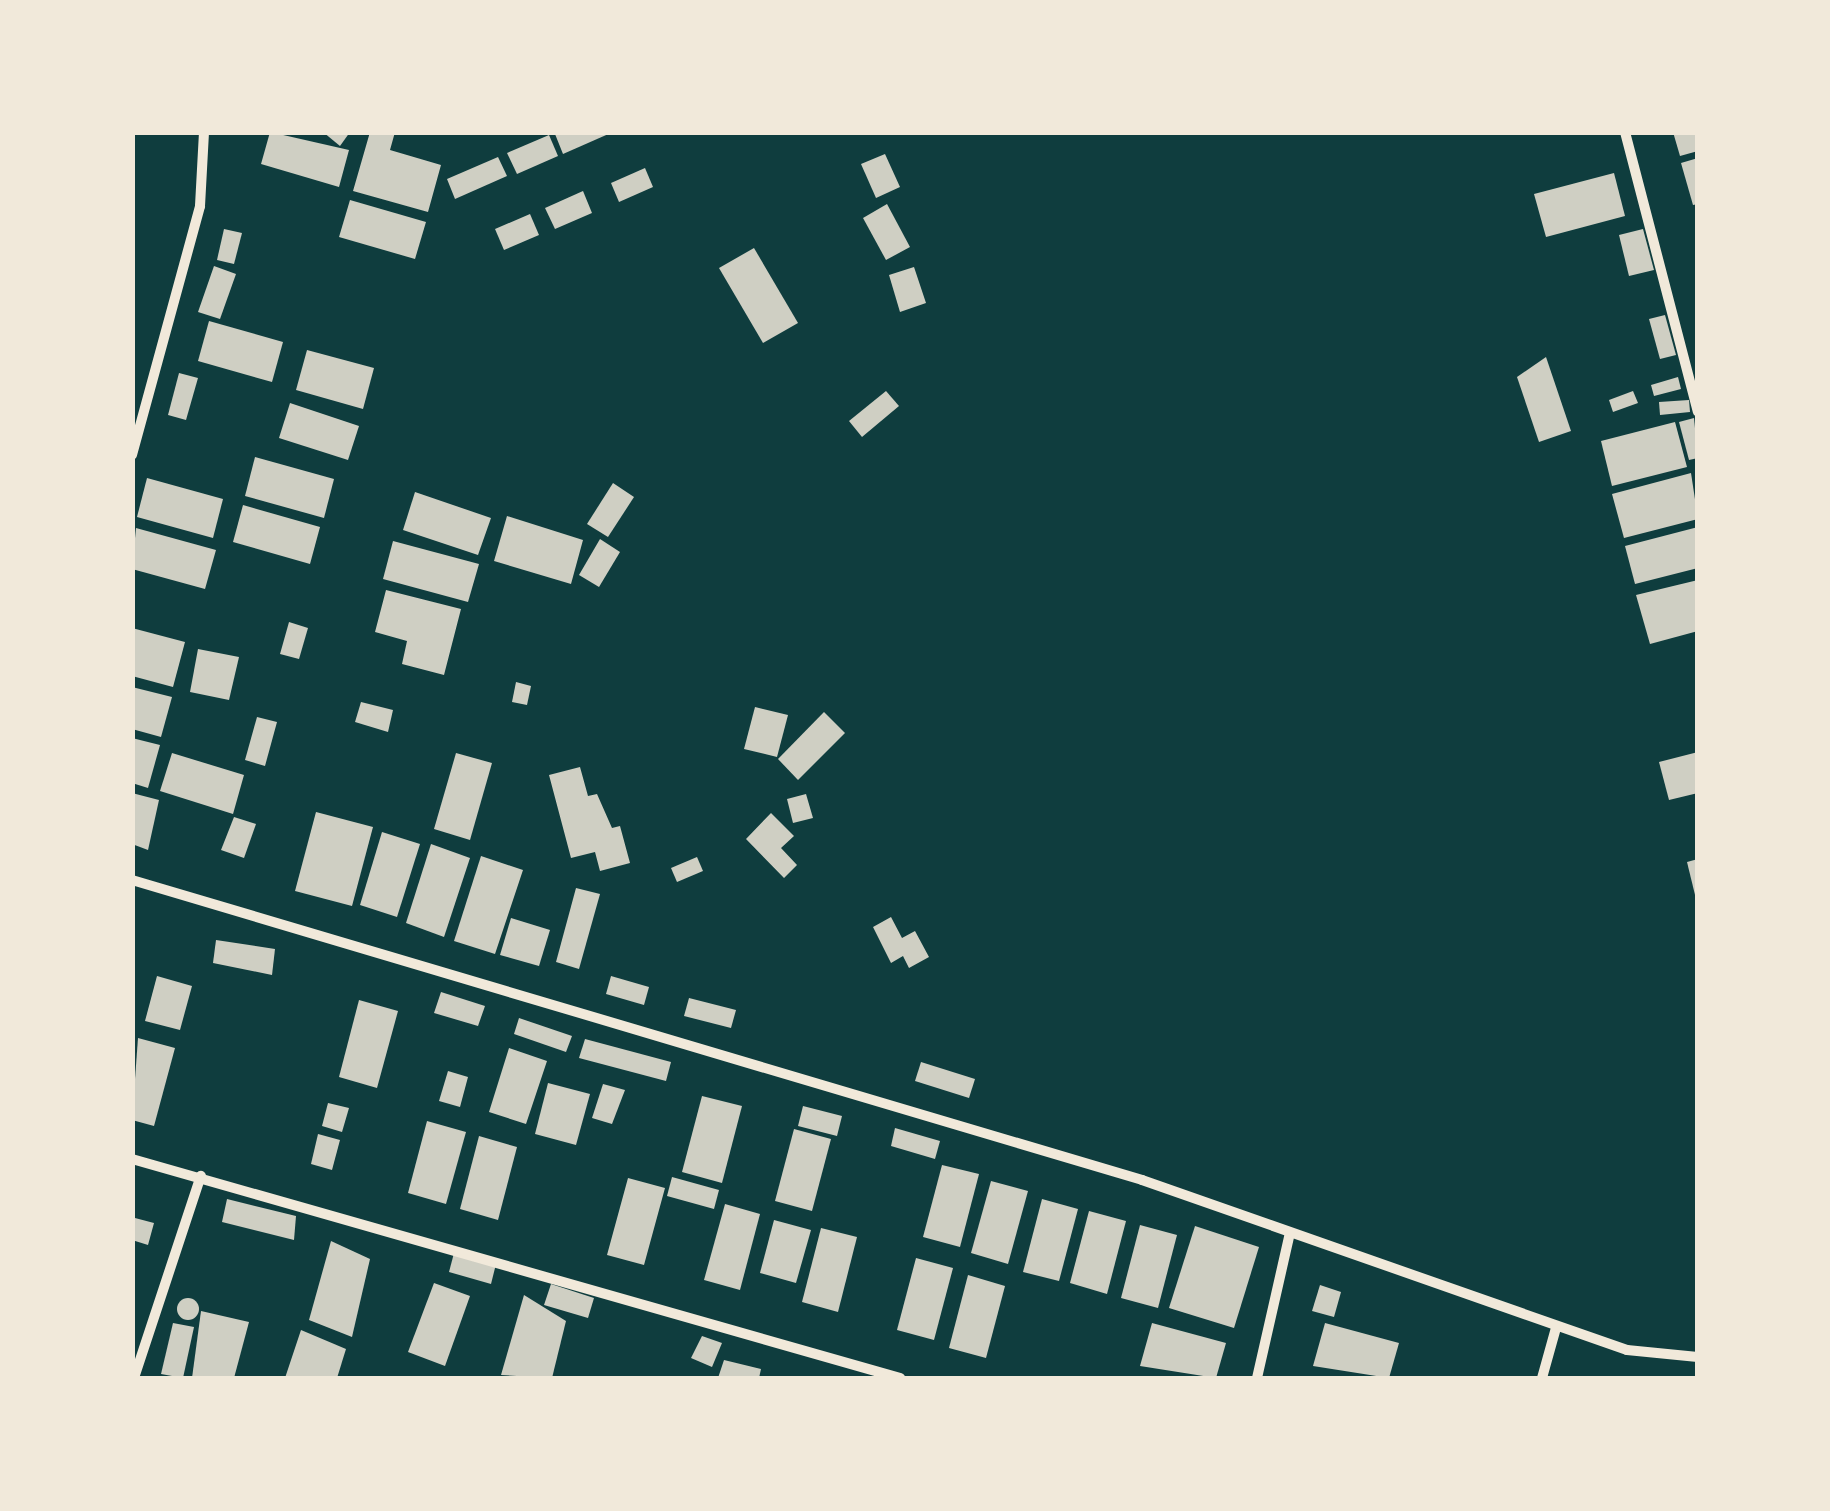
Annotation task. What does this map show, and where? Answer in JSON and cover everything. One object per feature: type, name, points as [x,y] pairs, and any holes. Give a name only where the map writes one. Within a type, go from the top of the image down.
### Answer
[{"type":"street","points":[[132,455],[200,206],[204,132]]},
{"type":"street","points":[[1626,132],[1698,412]]},
{"type":"street","points":[[132,880],[1142,1180],[1627,1350],[1698,1357]]},
{"type":"street","points":[[132,1159],[900,1378]]},
{"type":"street","points":[[134,1378],[200,1176]]},
{"type":"street","points":[[1257,1378],[1290,1233]]},
{"type":"street","points":[[1542,1378],[1556,1328]]},
{"type":"building","points":[[270,132],[349,150],[339,187],[261,164]]},
{"type":"building","points":[[323,132],[350,132],[340,146]]},
{"type":"building","points":[[370,132],[395,132],[390,150],[441,165],[428,212],[353,191]]},
{"type":"building","points":[[559,132],[613,132],[563,154],[555,134]]},
{"type":"building","points":[[1673,132],[1698,132],[1698,151],[1680,156]]},
{"type":"building","points":[[549,135],[558,156],[517,174],[507,153]]},
{"type":"building","points":[[885,154],[900,187],[876,198],[861,164]]},
{"type":"building","points":[[498,157],[507,176],[455,199],[447,179]]},
{"type":"building","points":[[1698,158],[1698,204],[1693,205],[1681,163]]},
{"type":"building","points":[[645,168],[653,187],[619,202],[611,183]]},
{"type":"building","points":[[1614,173],[1625,216],[1546,237],[1534,194]]},
{"type":"building","points":[[583,191],[592,213],[555,229],[545,208]]},
{"type":"building","points":[[350,200],[426,222],[415,259],[339,237]]},
{"type":"building","points":[[887,204],[910,247],[886,260],[863,218]]},
{"type":"building","points":[[530,214],[539,235],[504,250],[495,229]]},
{"type":"building","points":[[224,229],[242,233],[234,264],[217,260]]},
{"type":"building","points":[[1643,229],[1654,270],[1629,276],[1619,235]]},
{"type":"building","points":[[754,248],[798,323],[763,343],[719,268]]},
{"type":"building","points":[[214,266],[236,274],[220,319],[198,312]]},
{"type":"building","points":[[914,267],[926,303],[900,312],[889,275]]},
{"type":"building","points":[[1665,315],[1676,355],[1660,359],[1649,319]]},
{"type":"building","points":[[209,321],[283,342],[272,382],[198,361]]},
{"type":"building","points":[[307,350],[374,368],[363,409],[296,390]]},
{"type":"building","points":[[1546,357],[1571,431],[1539,442],[1517,377]]},
{"type":"building","points":[[179,373],[198,378],[186,420],[168,415]]},
{"type":"building","points":[[1678,377],[1681,389],[1654,396],[1651,385]]},
{"type":"building","points":[[886,391],[899,406],[862,437],[849,421]]},
{"type":"building","points":[[1633,391],[1638,403],[1613,412],[1609,400]]},
{"type":"building","points":[[1689,400],[1690,412],[1660,415],[1659,402]]},
{"type":"building","points":[[290,403],[359,426],[348,460],[279,438]]},
{"type":"building","points":[[1694,418],[1698,458],[1689,460],[1679,422]]},
{"type":"building","points":[[1675,422],[1687,467],[1612,486],[1601,441]]},
{"type":"building","points":[[255,457],[334,479],[324,518],[245,496]]},
{"type":"building","points":[[1691,473],[1698,519],[1624,538],[1612,494]]},
{"type":"building","points":[[147,478],[223,499],[213,538],[137,517]]},
{"type":"building","points":[[613,483],[634,497],[608,537],[587,524]]},
{"type":"building","points":[[415,492],[491,518],[478,555],[403,530]]},
{"type":"building","points":[[243,505],[320,527],[310,564],[233,542]]},
{"type":"building","points":[[507,516],[583,540],[571,584],[494,561]]},
{"type":"building","points":[[1698,527],[1698,568],[1635,584],[1625,546]]},
{"type":"building","points":[[136,528],[216,550],[205,589],[132,569]]},
{"type":"building","points":[[600,539],[620,552],[599,587],[579,575]]},
{"type":"building","points":[[393,541],[479,564],[468,602],[383,579]]},
{"type":"building","points":[[1698,580],[1698,631],[1650,644],[1636,595]]},
{"type":"building","points":[[386,590],[461,609],[444,675],[402,664],[407,641],[375,632]]},
{"type":"building","points":[[289,622],[308,628],[299,659],[280,654]]},
{"type":"building","points":[[132,628],[185,642],[173,687],[132,676]]},
{"type":"building","points":[[198,649],[239,657],[229,700],[190,692]]},
{"type":"building","points":[[516,682],[531,686],[527,705],[512,702]]},
{"type":"building","points":[[132,687],[172,697],[161,737],[132,729]]},
{"type":"building","points":[[361,702],[393,710],[388,732],[355,722]]},
{"type":"building","points":[[755,707],[788,715],[777,757],[744,749]]},
{"type":"building","points":[[824,712],[845,733],[798,780],[778,759]]},
{"type":"building","points":[[257,717],[277,722],[265,766],[245,760]]},
{"type":"building","points":[[132,738],[160,745],[148,788],[132,783]]},
{"type":"building","points":[[1698,752],[1698,793],[1669,800],[1659,762]]},
{"type":"building","points":[[172,753],[244,775],[233,814],[160,791]]},
{"type":"building","points":[[456,753],[492,763],[470,840],[434,829]]},
{"type":"building","points":[[580,767],[588,796],[597,794],[612,828],[620,826],[630,863],[600,871],[595,852],[571,858],[549,775]]},
{"type":"building","points":[[132,793],[159,800],[148,850],[132,844]]},
{"type":"building","points":[[806,794],[813,818],[793,823],[787,799]]},
{"type":"building","points":[[316,812],[373,827],[352,906],[295,891]]},
{"type":"building","points":[[771,813],[794,836],[781,848],[797,865],[784,878],[746,839]]},
{"type":"building","points":[[234,817],[256,824],[244,858],[221,850]]},
{"type":"building","points":[[382,832],[420,844],[397,917],[360,905]]},
{"type":"building","points":[[431,844],[470,858],[444,937],[406,923]]},
{"type":"building","points":[[481,856],[523,870],[495,954],[454,941]]},
{"type":"building","points":[[697,857],[703,871],[677,882],[671,868]]},
{"type":"building","points":[[1698,859],[1698,898],[1696,899],[1687,862]]},
{"type":"building","points":[[576,888],[600,894],[579,969],[556,962]]},
{"type":"building","points":[[891,917],[902,938],[915,931],[929,957],[909,968],[903,956],[891,963],[873,927]]},
{"type":"building","points":[[511,918],[550,930],[539,966],[500,955]]},
{"type":"building","points":[[216,940],[275,949],[272,975],[213,963]]},
{"type":"building","points":[[157,976],[192,986],[180,1030],[145,1021]]},
{"type":"building","points":[[611,976],[649,987],[644,1005],[606,994]]},
{"type":"building","points":[[441,992],[485,1006],[478,1026],[434,1013]]},
{"type":"building","points":[[689,998],[736,1010],[731,1028],[684,1016]]},
{"type":"building","points":[[359,1000],[398,1011],[377,1088],[339,1077]]},
{"type":"building","points":[[519,1018],[572,1036],[566,1052],[514,1034]]},
{"type":"building","points":[[138,1038],[175,1048],[154,1126],[132,1120]]},
{"type":"building","points":[[585,1039],[671,1062],[666,1081],[579,1058]]},
{"type":"building","points":[[509,1048],[547,1061],[526,1124],[489,1112]]},
{"type":"building","points":[[921,1062],[975,1079],[969,1098],[915,1081]]},
{"type":"building","points":[[448,1071],[468,1077],[460,1107],[439,1101]]},
{"type":"building","points":[[548,1083],[590,1094],[576,1145],[535,1134]]},
{"type":"building","points":[[603,1084],[625,1090],[612,1124],[592,1118]]},
{"type":"building","points":[[702,1096],[742,1106],[722,1183],[682,1172]]},
{"type":"building","points":[[328,1103],[349,1108],[342,1132],[322,1126]]},
{"type":"building","points":[[803,1106],[842,1116],[837,1136],[798,1126]]},
{"type":"building","points":[[427,1121],[466,1132],[446,1204],[408,1193]]},
{"type":"building","points":[[895,1128],[940,1141],[935,1159],[891,1146]]},
{"type":"building","points":[[794,1129],[831,1139],[812,1211],[775,1201]]},
{"type":"building","points":[[318,1134],[340,1140],[332,1170],[311,1164]]},
{"type":"building","points":[[479,1136],[517,1147],[498,1220],[460,1209]]},
{"type":"building","points":[[942,1165],[979,1174],[960,1247],[923,1237]]},
{"type":"building","points":[[672,1177],[719,1190],[714,1209],[667,1196]]},
{"type":"building","points":[[628,1178],[665,1188],[644,1265],[607,1255]]},
{"type":"building","points":[[991,1181],[1028,1191],[1008,1264],[971,1253]]},
{"type":"building","points":[[227,1199],[296,1216],[294,1240],[222,1222]]},
{"type":"building","points":[[1042,1199],[1078,1209],[1059,1281],[1023,1272]]},
{"type":"building","points":[[725,1204],[760,1214],[740,1290],[704,1280]]},
{"type":"building","points":[[1089,1211],[1126,1221],[1107,1294],[1070,1283]]},
{"type":"building","points":[[135,1218],[154,1223],[148,1245],[132,1240]]},
{"type":"building","points":[[774,1220],[811,1230],[796,1283],[760,1273]]},
{"type":"building","points":[[1140,1225],[1177,1235],[1158,1308],[1121,1298]]},
{"type":"building","points":[[1195,1226],[1259,1247],[1234,1328],[1169,1308]]},
{"type":"building","points":[[821,1228],[857,1237],[838,1312],[802,1302]]},
{"type":"building","points":[[331,1241],[370,1259],[352,1337],[309,1320]]},
{"type":"building","points":[[454,1253],[496,1264],[491,1284],[449,1272]]},
{"type":"building","points":[[916,1258],[953,1268],[934,1340],[897,1330]]},
{"type":"building","points":[[968,1275],[1005,1286],[986,1358],[949,1348]]},
{"type":"building","points":[[434,1283],[470,1296],[445,1366],[408,1352]]},
{"type":"building","points":[[551,1284],[594,1298],[588,1318],[544,1305]]},
{"type":"building","points":[[1320,1285],[1341,1292],[1334,1317],[1312,1311]]},
{"type":"building","points":[[524,1295],[566,1321],[552,1378],[501,1375]]},
{"type":"building","points":[[184,1298],[192,1298],[199,1309],[192,1320],[184,1320],[177,1313],[177,1305]]},
{"type":"building","points":[[201,1311],[249,1322],[234,1378],[192,1378]]},
{"type":"building","points":[[173,1323],[194,1327],[183,1378],[161,1374]]},
{"type":"building","points":[[1152,1323],[1226,1343],[1216,1378],[1140,1366]]},
{"type":"building","points":[[1325,1323],[1399,1343],[1389,1378],[1313,1366]]},
{"type":"building","points":[[301,1330],[346,1349],[337,1378],[285,1378]]},
{"type":"building","points":[[702,1336],[722,1343],[712,1367],[691,1358]]},
{"type":"building","points":[[724,1360],[761,1369],[759,1378],[718,1378]]}]
